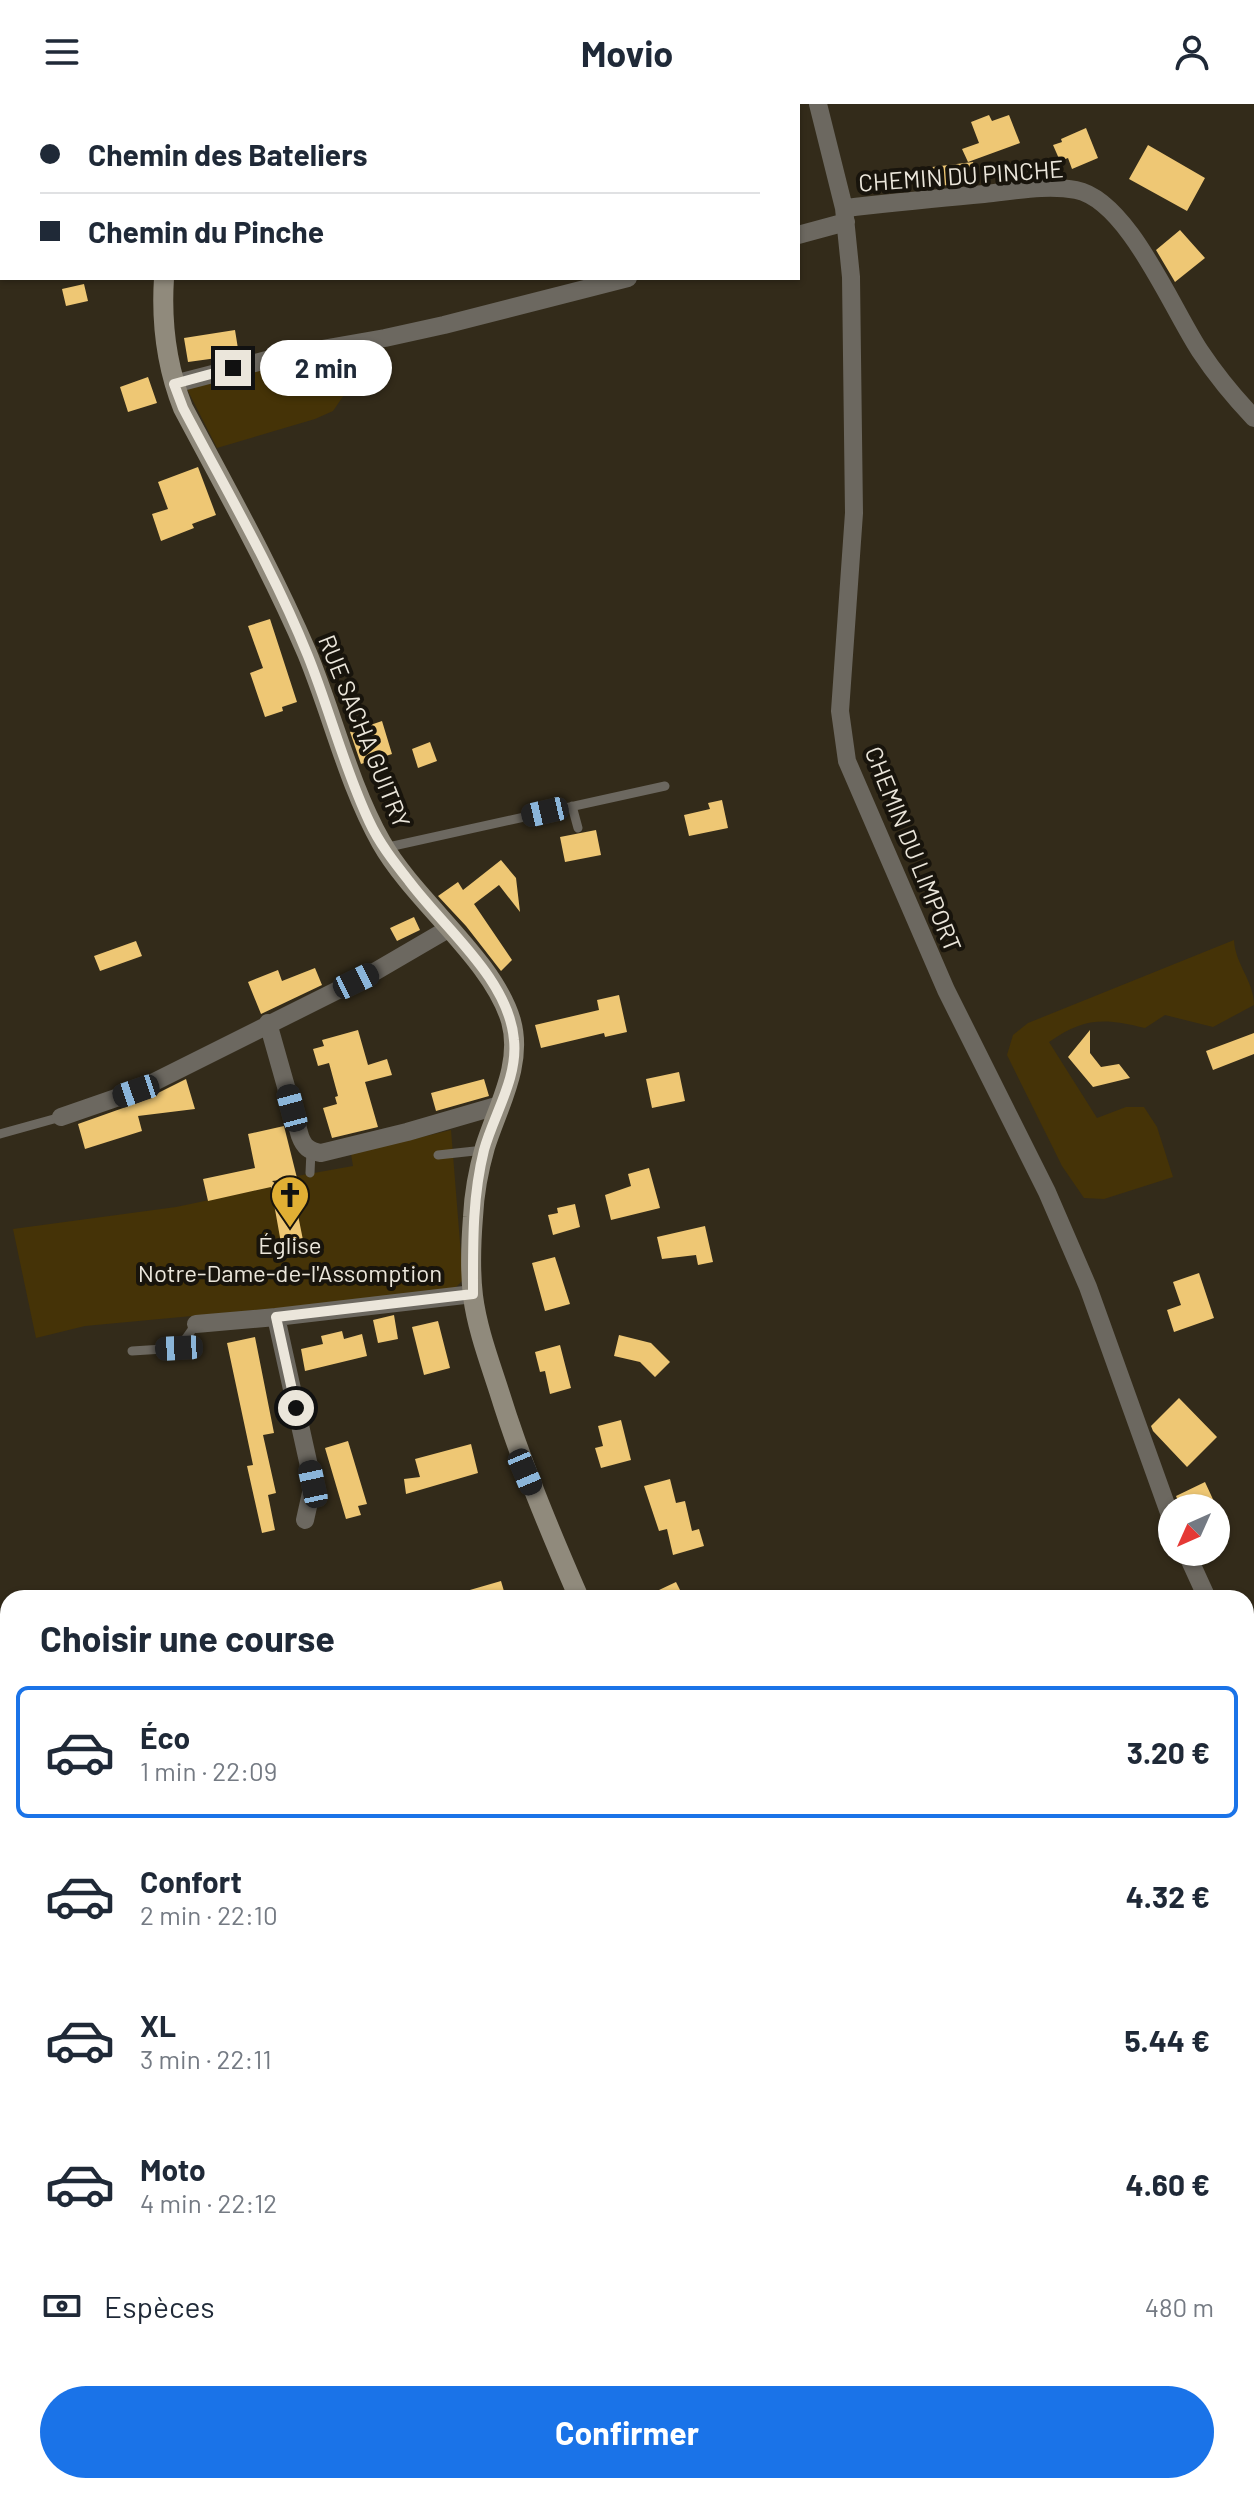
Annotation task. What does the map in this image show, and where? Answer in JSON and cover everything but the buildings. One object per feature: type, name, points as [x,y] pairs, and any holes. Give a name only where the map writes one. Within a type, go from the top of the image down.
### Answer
[{"type":"street","name":"CHEMIN DU LIMPORT","points":[[818,104],[845,215],[851,277],[854,513],[840,689],[847,761],[946,990],[1047,1192],[1088,1287],[1162,1494]]},
{"type":"street","name":"CHEMIN DU PINCHE","points":[[800,234],[845,215],[1026,189],[1078,190],[1113,212],[1140,247],[1199,350],[1254,418]]},
{"type":"street","name":"RUE SACHA GUITRY","points":[[164,280],[164,339],[174,384],[190,421],[282,595],[369,821],[384,848],[479,964],[504,1003],[511,1021],[514,1062],[484,1150],[473,1215],[473,1294],[486,1350],[525,1472],[576,1590]]},
{"type":"street","points":[[174,384],[282,356],[429,328],[620,280]]},
{"type":"street","points":[[61,1117],[136,1091],[376,971],[448,929]]},
{"type":"street","points":[[268,1023],[303,1145],[311,1151],[321,1153],[500,1105]]},
{"type":"street","points":[[196,1324],[473,1294]]},
{"type":"street","points":[[276,1317],[313,1484],[305,1520]]},
{"type":"street","points":[[1192,1566],[1203,1590]]},
{"type":"lane","points":[[384,848],[665,786]]},
{"type":"lane","points":[[572,806],[578,828]]},
{"type":"lane","points":[[0,1134],[61,1117]]},
{"type":"lane","points":[[438,1155],[484,1150]]},
{"type":"lane","points":[[310,1173],[311,1151]]},
{"type":"lane","points":[[132,1351],[179,1348],[196,1324]]},
{"type":"shaded area","points":[[372,350],[379,364],[369,375],[355,379],[333,411],[217,448],[187,389],[283,362]]},
{"type":"shaded area","points":[[1234,940],[1254,1005],[1213,1027],[1165,1015],[1145,1028],[1106,1021],[1084,1024],[1049,1042],[1097,1118],[1126,1107],[1144,1107],[1157,1127],[1173,1177],[1104,1199],[1084,1198],[1062,1166],[1007,1055],[1013,1035],[1028,1023]]},
{"type":"shaded area","points":[[451,1130],[463,1280],[451,1292],[85,1326],[36,1338],[13,1229],[176,1207],[262,1189],[297,1176],[353,1166],[351,1154]]},
{"type":"place","name":"Église Notre-Dame-de-l'Assomption","points":[[290,1229]]},
{"type":"route","points":[[233,368],[174,384],[183,408],[282,595],[369,821],[384,848],[420,897],[479,964],[504,1003],[515,1042],[514,1062],[484,1150],[475,1203],[473,1294],[276,1317],[296,1408]]}]
